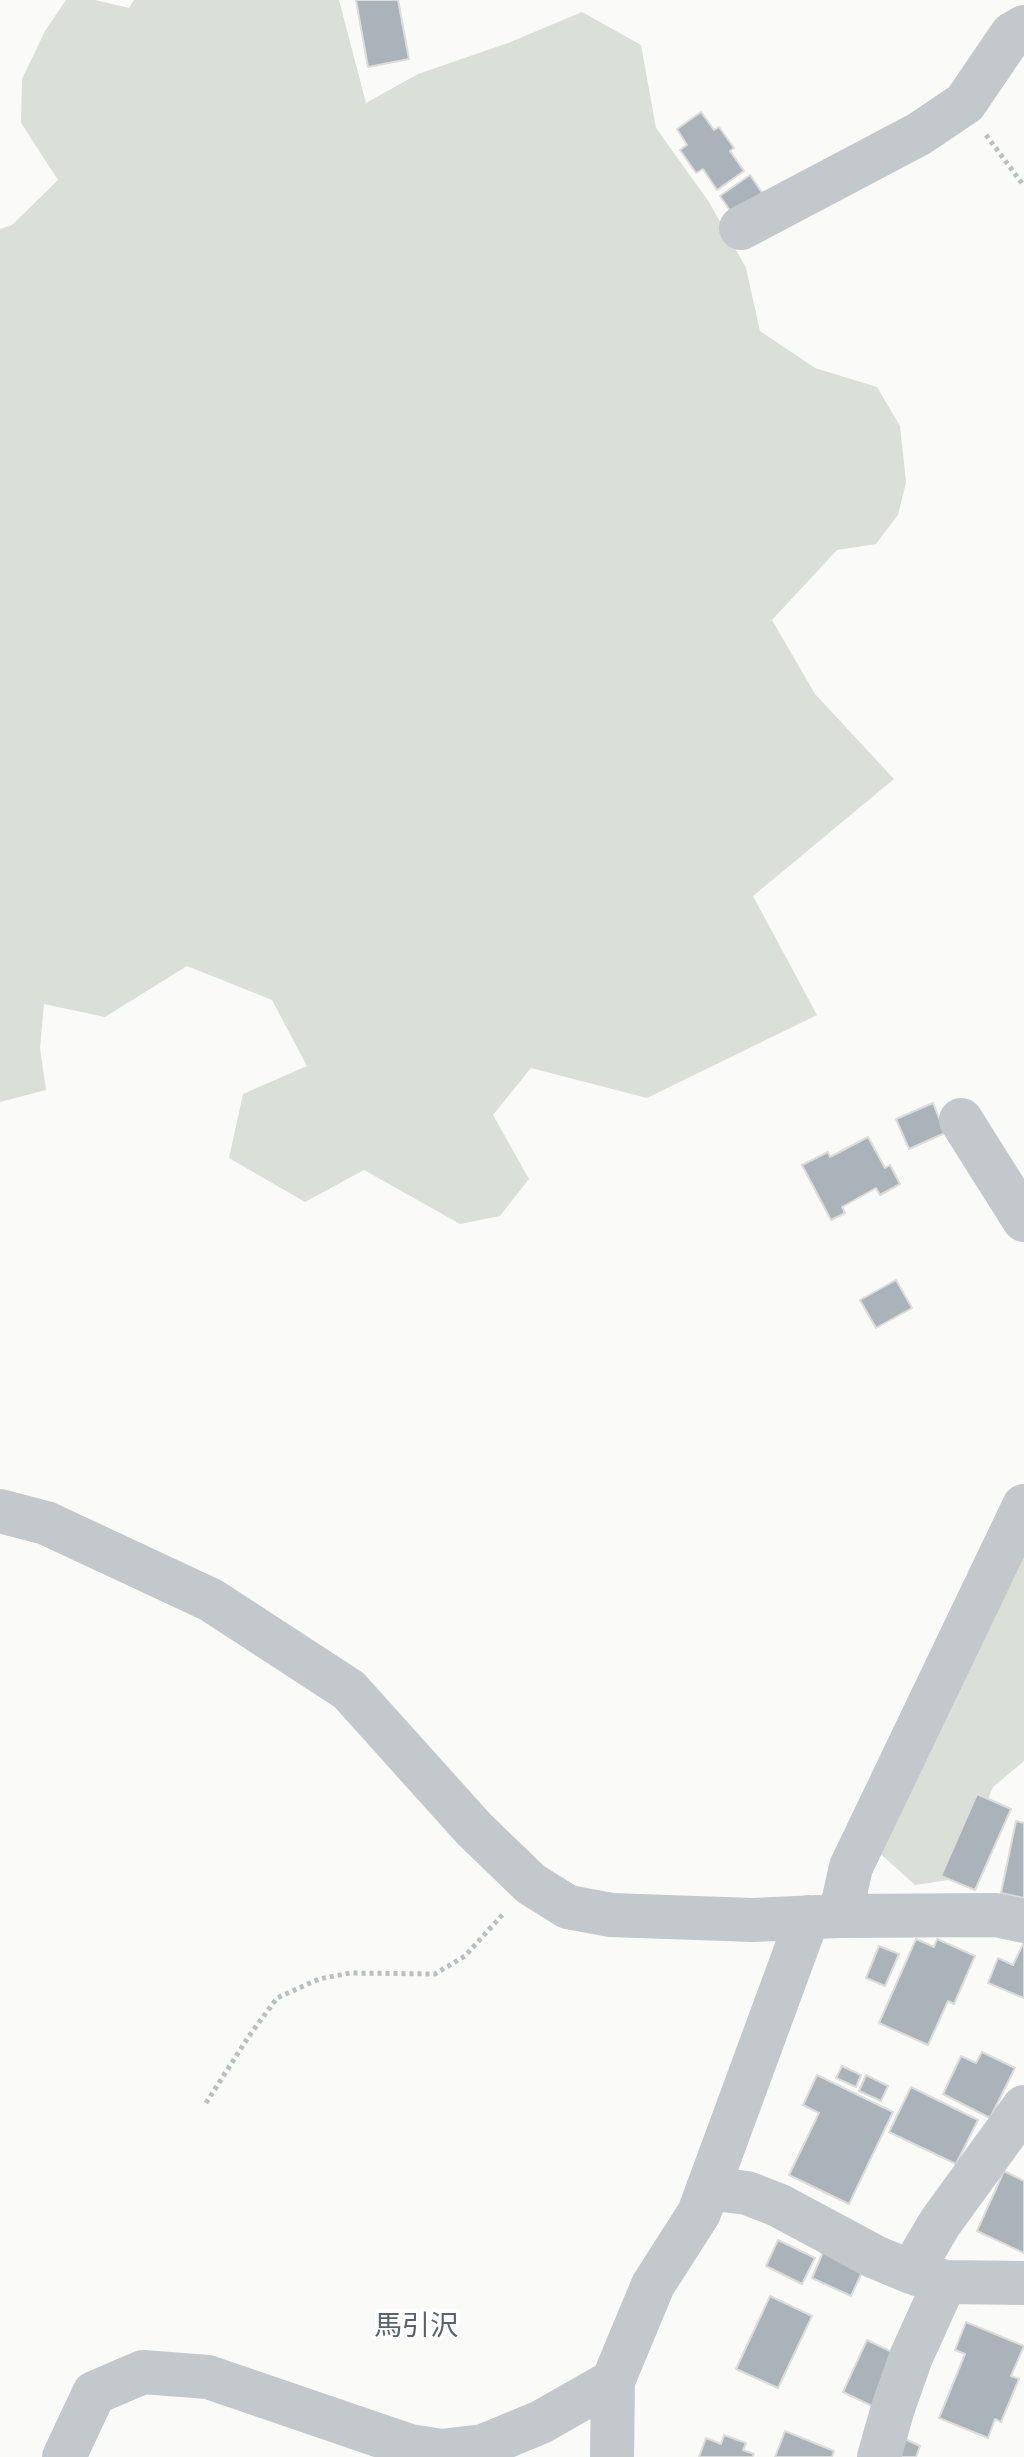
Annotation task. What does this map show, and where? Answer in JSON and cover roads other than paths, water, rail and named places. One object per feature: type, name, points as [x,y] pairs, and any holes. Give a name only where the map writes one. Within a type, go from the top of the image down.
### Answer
[{"type":"street","points":[[1019,0],[1024,7]]},
{"type":"street","points":[[741,228],[919,134],[965,103],[1012,34],[1024,27]]},
{"type":"street","points":[[961,1120],[1024,1220]]},
{"type":"street","points":[[612,2457],[613,2381],[653,2285],[699,2213],[824,1917],[851,1867],[1024,1506]]},
{"type":"street","points":[[0,1511],[46,1523],[211,1600],[349,1690],[474,1829],[531,1884],[568,1907],[611,1915],[753,1920],[996,1915],[1024,1921]]},
{"type":"street","points":[[879,2457],[911,2357],[940,2223],[1024,2107]]},
{"type":"street","points":[[708,2188],[747,2193],[778,2205],[875,2257],[928,2277],[1024,2283]]},
{"type":"street","points":[[64,2457],[94,2393],[143,2372],[208,2377],[410,2446],[441,2451],[483,2446],[541,2422],[613,2381]]},
{"type":"district","name":"馬引沢","points":[[416,2326]]}]
